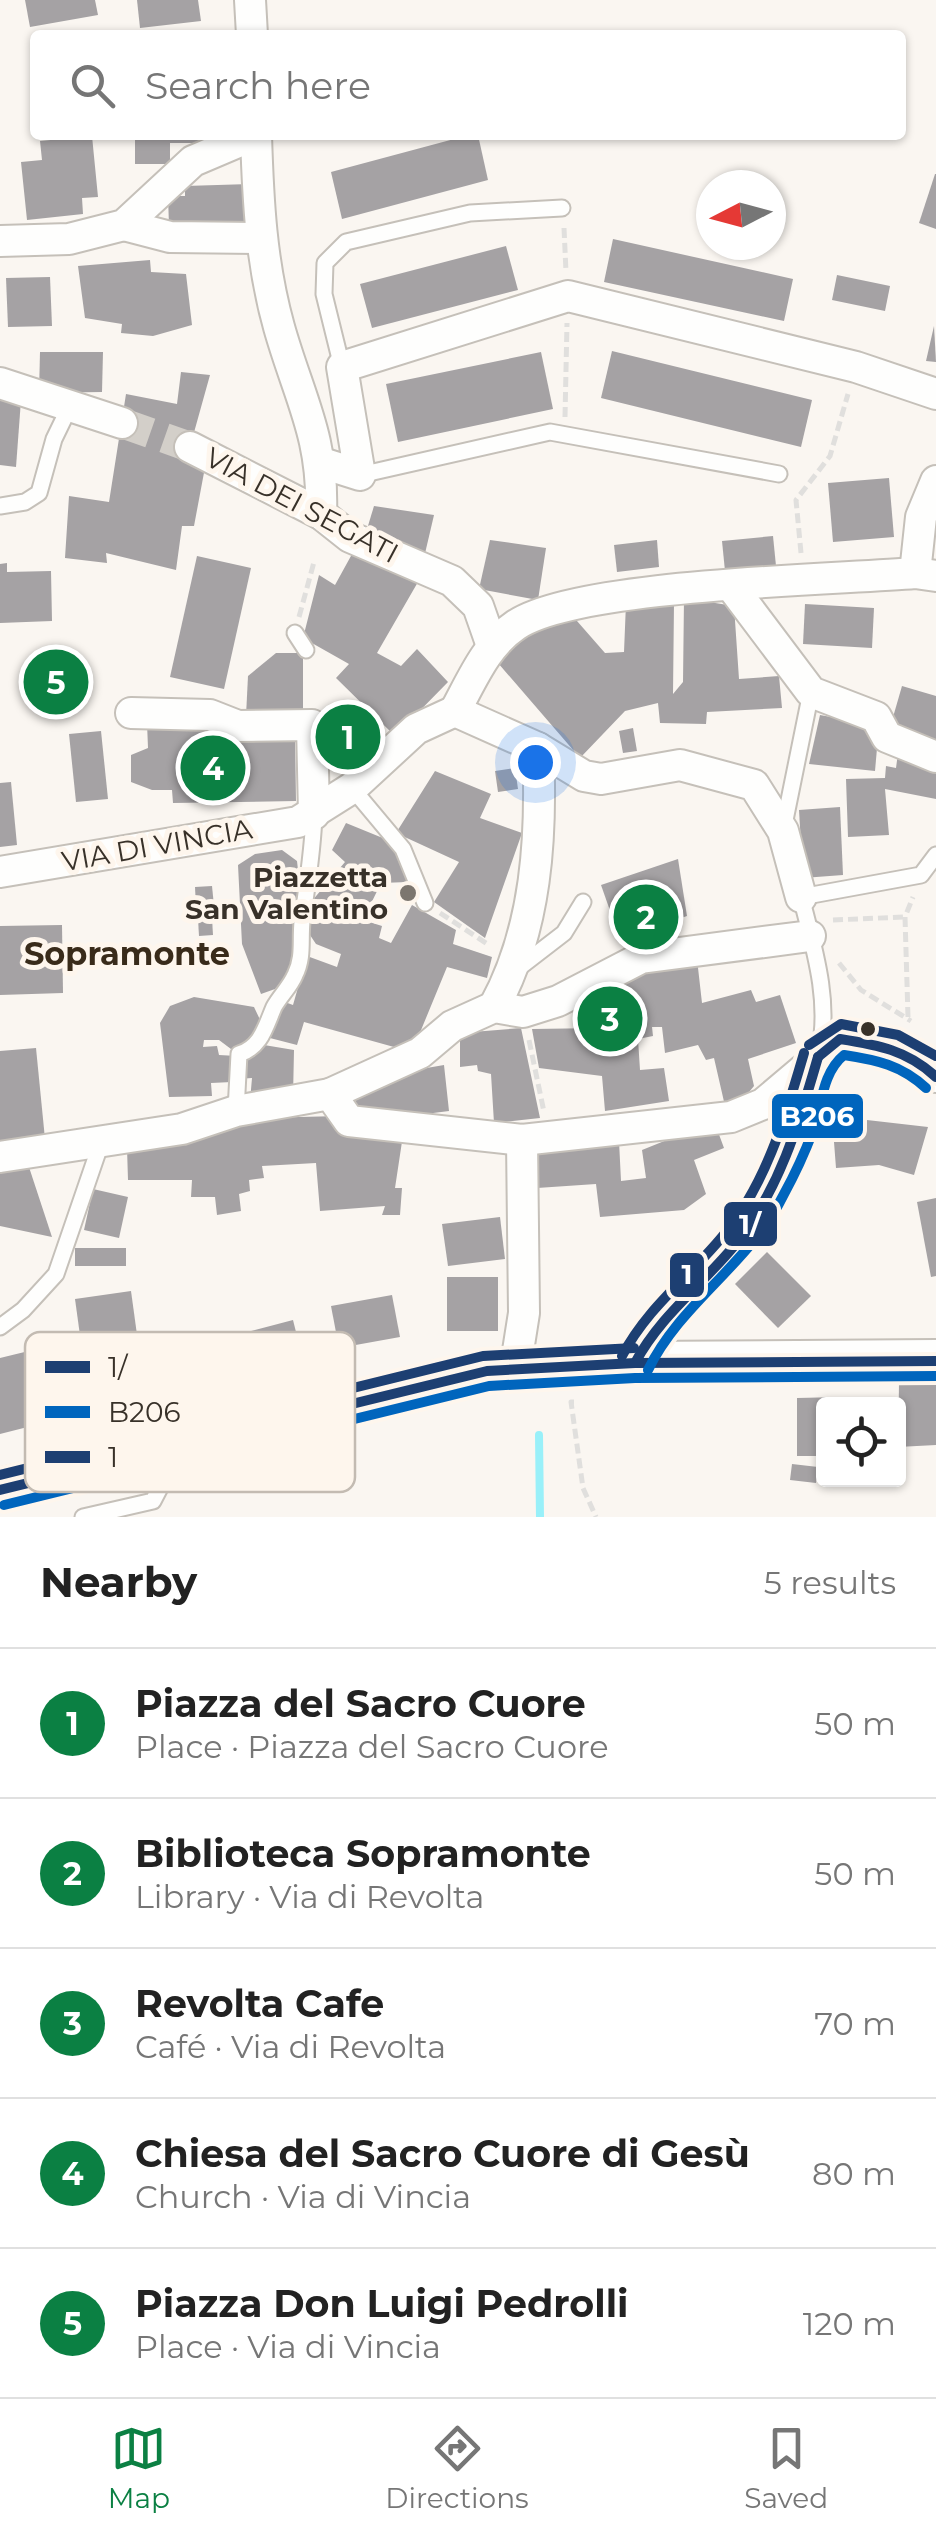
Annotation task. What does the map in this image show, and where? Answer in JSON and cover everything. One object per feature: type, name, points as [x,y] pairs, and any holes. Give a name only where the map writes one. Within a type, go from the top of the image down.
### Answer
[{"type":"main road","points":[[355,1403],[488,1371],[635,1363],[936,1361]]},
{"type":"main road","points":[[0,1490],[25,1484]]},
{"type":"street","points":[[250,0],[252,30]]},
{"type":"street","points":[[124,225],[193,161],[243,140]]},
{"type":"street","points":[[255,140],[260,238],[279,326],[322,463],[321,514]]},
{"type":"street","points":[[0,268],[0,241],[68,239],[124,225],[170,237],[260,238]]},
{"type":"street","points":[[322,463],[360,475],[342,366],[568,296],[856,367],[936,394]]},
{"type":"street","points":[[0,383],[122,422]]},
{"type":"street","name":"VIA DEI SEGATI","points":[[190,447],[321,514],[350,537],[452,581],[478,606],[492,646]]},
{"type":"street","points":[[0,1157],[182,1129],[236,1111],[330,1094],[420,1053],[452,1026],[509,1010],[558,1002],[641,958],[806,919],[783,831],[754,785],[680,765],[601,779],[584,776],[538,748],[455,711],[492,646],[519,623],[578,604],[926,574],[921,517],[936,481]]},
{"type":"street","points":[[732,588],[811,692],[876,717],[887,737],[936,757]]},
{"type":"street","name":"VIA DI VINCIA","points":[[0,872],[298,822],[352,788],[416,729],[455,711]]},
{"type":"street","points":[[131,714],[210,716],[238,726],[312,725],[314,814]]},
{"type":"street","points":[[509,1010],[514,968],[526,932],[540,808],[538,748]]},
{"type":"street","points":[[330,1094],[350,1120],[536,1139],[731,1117],[764,1104],[840,1039],[907,1030],[916,1056],[936,1077]]},
{"type":"street","points":[[635,1363],[650,1330],[736,1244],[770,1190],[798,1128],[818,1056]]},
{"type":"street","points":[[515,1370],[524,1314],[523,1228],[536,1139]]},
{"type":"lane","points":[[342,366],[324,294],[325,263],[346,242],[470,212],[562,208]]},
{"type":"lane","points":[[0,506],[25,502],[39,494],[54,439],[70,406]]},
{"type":"lane","points":[[360,475],[550,432],[779,474]]},
{"type":"lane","points":[[294,634],[306,650]]},
{"type":"lane","points":[[783,831],[811,692]]},
{"type":"lane","points":[[352,788],[404,849],[425,902]]},
{"type":"lane","points":[[236,1111],[234,1086],[239,1054],[252,1050],[261,1037],[278,998],[295,977],[304,947],[302,926],[313,854],[314,814]]},
{"type":"lane","points":[[818,1056],[824,1031],[822,989],[806,919],[921,875],[936,855]]},
{"type":"lane","points":[[514,968],[564,933],[583,902]]},
{"type":"lane","points":[[0,1327],[23,1310],[56,1274],[102,1140]]},
{"type":"lane","points":[[82,1517],[153,1500],[157,1492]]},
{"type":"path","points":[[562,208],[568,296],[565,435]]},
{"type":"path","points":[[804,582],[796,500],[830,456],[856,367]]},
{"type":"path","points":[[294,634],[314,562]]},
{"type":"path","points":[[901,917],[921,875]]},
{"type":"path","points":[[425,902],[514,968]]},
{"type":"path","points":[[806,919],[901,917]]},
{"type":"path","points":[[901,917],[907,928],[907,1030]]},
{"type":"path","points":[[806,919],[821,933],[862,990],[907,1030]]},
{"type":"path","points":[[509,1010],[536,1139]]},
{"type":"path","points":[[571,1402],[583,1488],[596,1517]]},
{"type":"building","points":[[25,0],[95,0],[98,15],[30,27]]},
{"type":"building","points":[[137,0],[198,0],[201,21],[140,28]]},
{"type":"building","points":[[92,140],[98,197],[82,198],[83,214],[27,220],[21,162],[42,160],[40,141]]},
{"type":"building","points":[[135,140],[199,140],[170,143],[170,164],[135,164]]},
{"type":"building","points":[[450,140],[479,140],[488,180],[342,219],[331,172]]},
{"type":"building","points":[[936,174],[936,229],[919,223]]},
{"type":"building","points":[[250,184],[251,224],[169,226],[168,196],[185,196],[185,186]]},
{"type":"building","points":[[613,239],[793,279],[784,321],[604,282]]},
{"type":"building","points":[[506,246],[518,290],[372,328],[360,284]]},
{"type":"building","points":[[150,260],[151,272],[186,274],[192,325],[153,336],[121,333],[122,324],[85,318],[78,266]]},
{"type":"building","points":[[837,275],[890,286],[885,311],[832,300]]},
{"type":"building","points":[[50,277],[52,326],[8,327],[6,278]]},
{"type":"building","points":[[934,326],[936,362],[926,361]]},
{"type":"building","points":[[612,351],[812,400],[801,447],[601,398]]},
{"type":"building","points":[[40,352],[103,352],[102,392],[39,393]]},
{"type":"building","points":[[541,352],[553,409],[398,442],[386,384]]},
{"type":"building","points":[[181,372],[210,375],[188,454],[206,462],[194,526],[182,526],[176,570],[106,553],[107,563],[65,558],[69,496],[109,502],[126,394],[177,404]]},
{"type":"building","points":[[0,398],[21,400],[16,467],[0,465]]},
{"type":"building","points":[[889,478],[894,537],[833,542],[828,483]]},
{"type":"building","points":[[374,506],[434,515],[423,562],[364,539]]},
{"type":"building","points":[[773,536],[777,576],[726,581],[722,541]]},
{"type":"building","points":[[490,540],[546,548],[538,600],[479,589]]},
{"type":"building","points":[[657,540],[659,567],[617,572],[614,545]]},
{"type":"building","points":[[357,545],[422,575],[377,653],[401,666],[417,649],[448,682],[395,736],[336,678],[349,664],[303,638],[319,575],[335,585]]},
{"type":"building","points":[[197,556],[251,568],[224,689],[170,677]]},
{"type":"building","points":[[7,563],[7,572],[51,571],[52,621],[0,623],[0,564]]},
{"type":"building","points":[[684,598],[734,606],[739,679],[779,676],[782,708],[707,712],[706,724],[660,723],[658,703],[625,711],[580,758],[498,663],[529,634],[570,613],[605,653],[624,652],[626,603],[674,603],[673,694],[683,682]]},
{"type":"building","points":[[805,604],[874,608],[872,648],[803,644]]},
{"type":"building","points":[[276,653],[303,653],[303,714],[246,716],[248,676]]},
{"type":"building","points":[[902,686],[936,696],[936,746],[889,731]]},
{"type":"building","points":[[820,715],[879,726],[875,771],[809,764]]},
{"type":"building","points":[[211,722],[211,733],[295,731],[296,801],[173,803],[172,790],[152,790],[131,782],[131,755],[148,748],[147,723]]},
{"type":"building","points":[[633,728],[637,751],[623,753],[619,731]]},
{"type":"building","points":[[101,731],[108,799],[76,802],[69,734]]},
{"type":"building","points":[[898,753],[936,763],[936,799],[885,789],[889,835],[848,837],[846,779],[885,778],[886,766],[896,768]]},
{"type":"building","points":[[515,768],[518,789],[498,792],[495,771]]},
{"type":"building","points":[[435,771],[491,794],[480,818],[522,833],[485,938],[434,902],[459,862],[396,833]]},
{"type":"building","points":[[11,782],[17,845],[0,847],[0,783]]},
{"type":"building","points":[[840,807],[843,875],[803,878],[799,810]]},
{"type":"building","points":[[346,823],[395,843],[408,882],[381,883],[363,920],[382,926],[379,938],[391,943],[412,905],[456,930],[453,944],[492,957],[487,978],[447,967],[412,1052],[304,1022],[297,1045],[266,1037],[282,1001],[293,1005],[307,956],[337,967],[341,954],[316,944],[304,926],[311,902],[345,862],[332,850]]},
{"type":"building","points":[[282,850],[297,861],[300,888],[292,917],[299,915],[299,952],[287,976],[275,989],[261,994],[242,944],[238,865],[255,854]]},
{"type":"building","points":[[678,859],[687,916],[620,939],[601,885]]},
{"type":"building","points":[[212,886],[214,906],[196,907],[195,887]]},
{"type":"building","points":[[212,918],[213,935],[199,936],[198,919]]},
{"type":"building","points":[[62,925],[63,993],[0,995],[0,926]]},
{"type":"building","points":[[697,959],[702,1003],[751,990],[756,1002],[780,995],[796,1043],[748,1059],[754,1086],[740,1103],[725,1106],[714,1058],[706,1060],[698,1045],[665,1053],[662,1027],[652,1027],[653,1036],[638,1039],[640,1070],[664,1068],[669,1101],[605,1111],[602,1076],[539,1068],[532,1029],[601,1028],[599,996],[615,996],[617,977]]},
{"type":"building","points":[[194,997],[254,1007],[263,1026],[249,1050],[231,1049],[219,1040],[204,1040],[203,1047],[217,1046],[219,1055],[237,1056],[232,1082],[211,1083],[212,1096],[169,1097],[160,1023],[170,1006]]},
{"type":"building","points":[[521,1028],[540,1118],[494,1123],[491,1074],[478,1071],[477,1065],[460,1067],[460,1033]]},
{"type":"building","points":[[264,1045],[294,1050],[293,1097],[250,1101],[252,1078],[237,1079],[241,1056]]},
{"type":"building","points":[[36,1048],[45,1139],[0,1143],[0,1051]]},
{"type":"building","points":[[444,1065],[449,1111],[402,1117],[404,1110],[355,1115],[356,1089],[392,1074]]},
{"type":"building","points":[[340,1116],[403,1135],[395,1188],[402,1188],[400,1215],[382,1215],[385,1206],[320,1211],[316,1163],[262,1166],[264,1178],[249,1180],[250,1191],[239,1194],[241,1211],[217,1215],[215,1197],[191,1197],[192,1180],[128,1180],[127,1148],[219,1133],[258,1118]]},
{"type":"building","points":[[832,1116],[928,1127],[914,1175],[879,1165],[836,1168]]},
{"type":"building","points":[[714,1121],[724,1148],[694,1160],[706,1194],[684,1210],[600,1217],[596,1184],[537,1188],[534,1149],[619,1141],[621,1181],[646,1178],[642,1150]]},
{"type":"building","points":[[26,1158],[52,1237],[0,1226],[0,1163]]},
{"type":"building","points":[[93,1189],[128,1197],[119,1238],[84,1230]]},
{"type":"building","points":[[936,1198],[936,1276],[931,1277],[917,1202]]},
{"type":"building","points":[[500,1217],[505,1259],[448,1266],[442,1224]]},
{"type":"building","points":[[75,1248],[126,1248],[126,1266],[75,1266]]},
{"type":"building","points":[[767,1252],[811,1296],[778,1328],[735,1284]]},
{"type":"building","points":[[447,1277],[498,1277],[498,1331],[447,1331]]},
{"type":"building","points":[[131,1291],[137,1332],[80,1332],[75,1299]]},
{"type":"building","points":[[392,1295],[400,1337],[355,1345],[355,1332],[336,1332],[331,1306]]},
{"type":"building","points":[[293,1320],[296,1332],[247,1332]]},
{"type":"building","points":[[25,1352],[25,1428],[0,1434],[0,1358]]},
{"type":"building","points":[[936,1382],[936,1445],[906,1447],[906,1397],[899,1397],[899,1384]]},
{"type":"building","points":[[797,1398],[816,1398],[816,1456],[797,1456]]},
{"type":"building","points":[[792,1464],[816,1467],[816,1483],[790,1480]]},
{"type":"waterway","points":[[539,1435],[540,1517]]},
{"type":"tunnel","points":[[122,423],[190,447]]},
{"type":"transit line","name":"1","points":[[809,1045],[841,1024],[898,1035],[936,1056]]},
{"type":"transit line","name":"1/","points":[[818,1057],[840,1039],[854,1041],[903,1055],[936,1077]]},
{"type":"transit line","name":"1","points":[[622,1356],[643,1323],[722,1237],[751,1195],[781,1126],[804,1053]]},
{"type":"transit line","name":"B206","points":[[648,1370],[678,1324],[770,1219],[807,1147],[827,1080],[837,1062],[844,1055],[878,1062],[898,1069],[926,1088]]},
{"type":"transit line","name":"1/","points":[[635,1363],[669,1316],[750,1225],[795,1132],[818,1057]]},
{"type":"transit line","name":"1","points":[[355,1388],[483,1356],[634,1348]]},
{"type":"transit line","name":"1/","points":[[355,1403],[487,1371],[635,1363],[936,1361]]},
{"type":"transit line","name":"B206","points":[[355,1419],[489,1386],[635,1378],[936,1376]]},
{"type":"transit line","name":"1","points":[[0,1475],[25,1469]]},
{"type":"transit line","name":"1/","points":[[0,1490],[25,1484]]},
{"type":"transit line","name":"B206","points":[[4,1505],[57,1492]]},
{"type":"place","name":"Piazza Don Luigi Pedrolli","points":[[56,682]]},
{"type":"place","name":"Piazza del Sacro Cuore","points":[[348,737]]},
{"type":"place","name":"Chiesa del Sacro Cuore di Gesù","points":[[213,768]]},
{"type":"place","name":"Piazzetta San Valentino","points":[[408,893]]},
{"type":"place","name":"Biblioteca Sopramonte","points":[[646,917]]},
{"type":"place","name":"Revolta Cafe","points":[[610,1019]]},
{"type":"district","name":"Sopramonte","points":[[127,953]]}]
